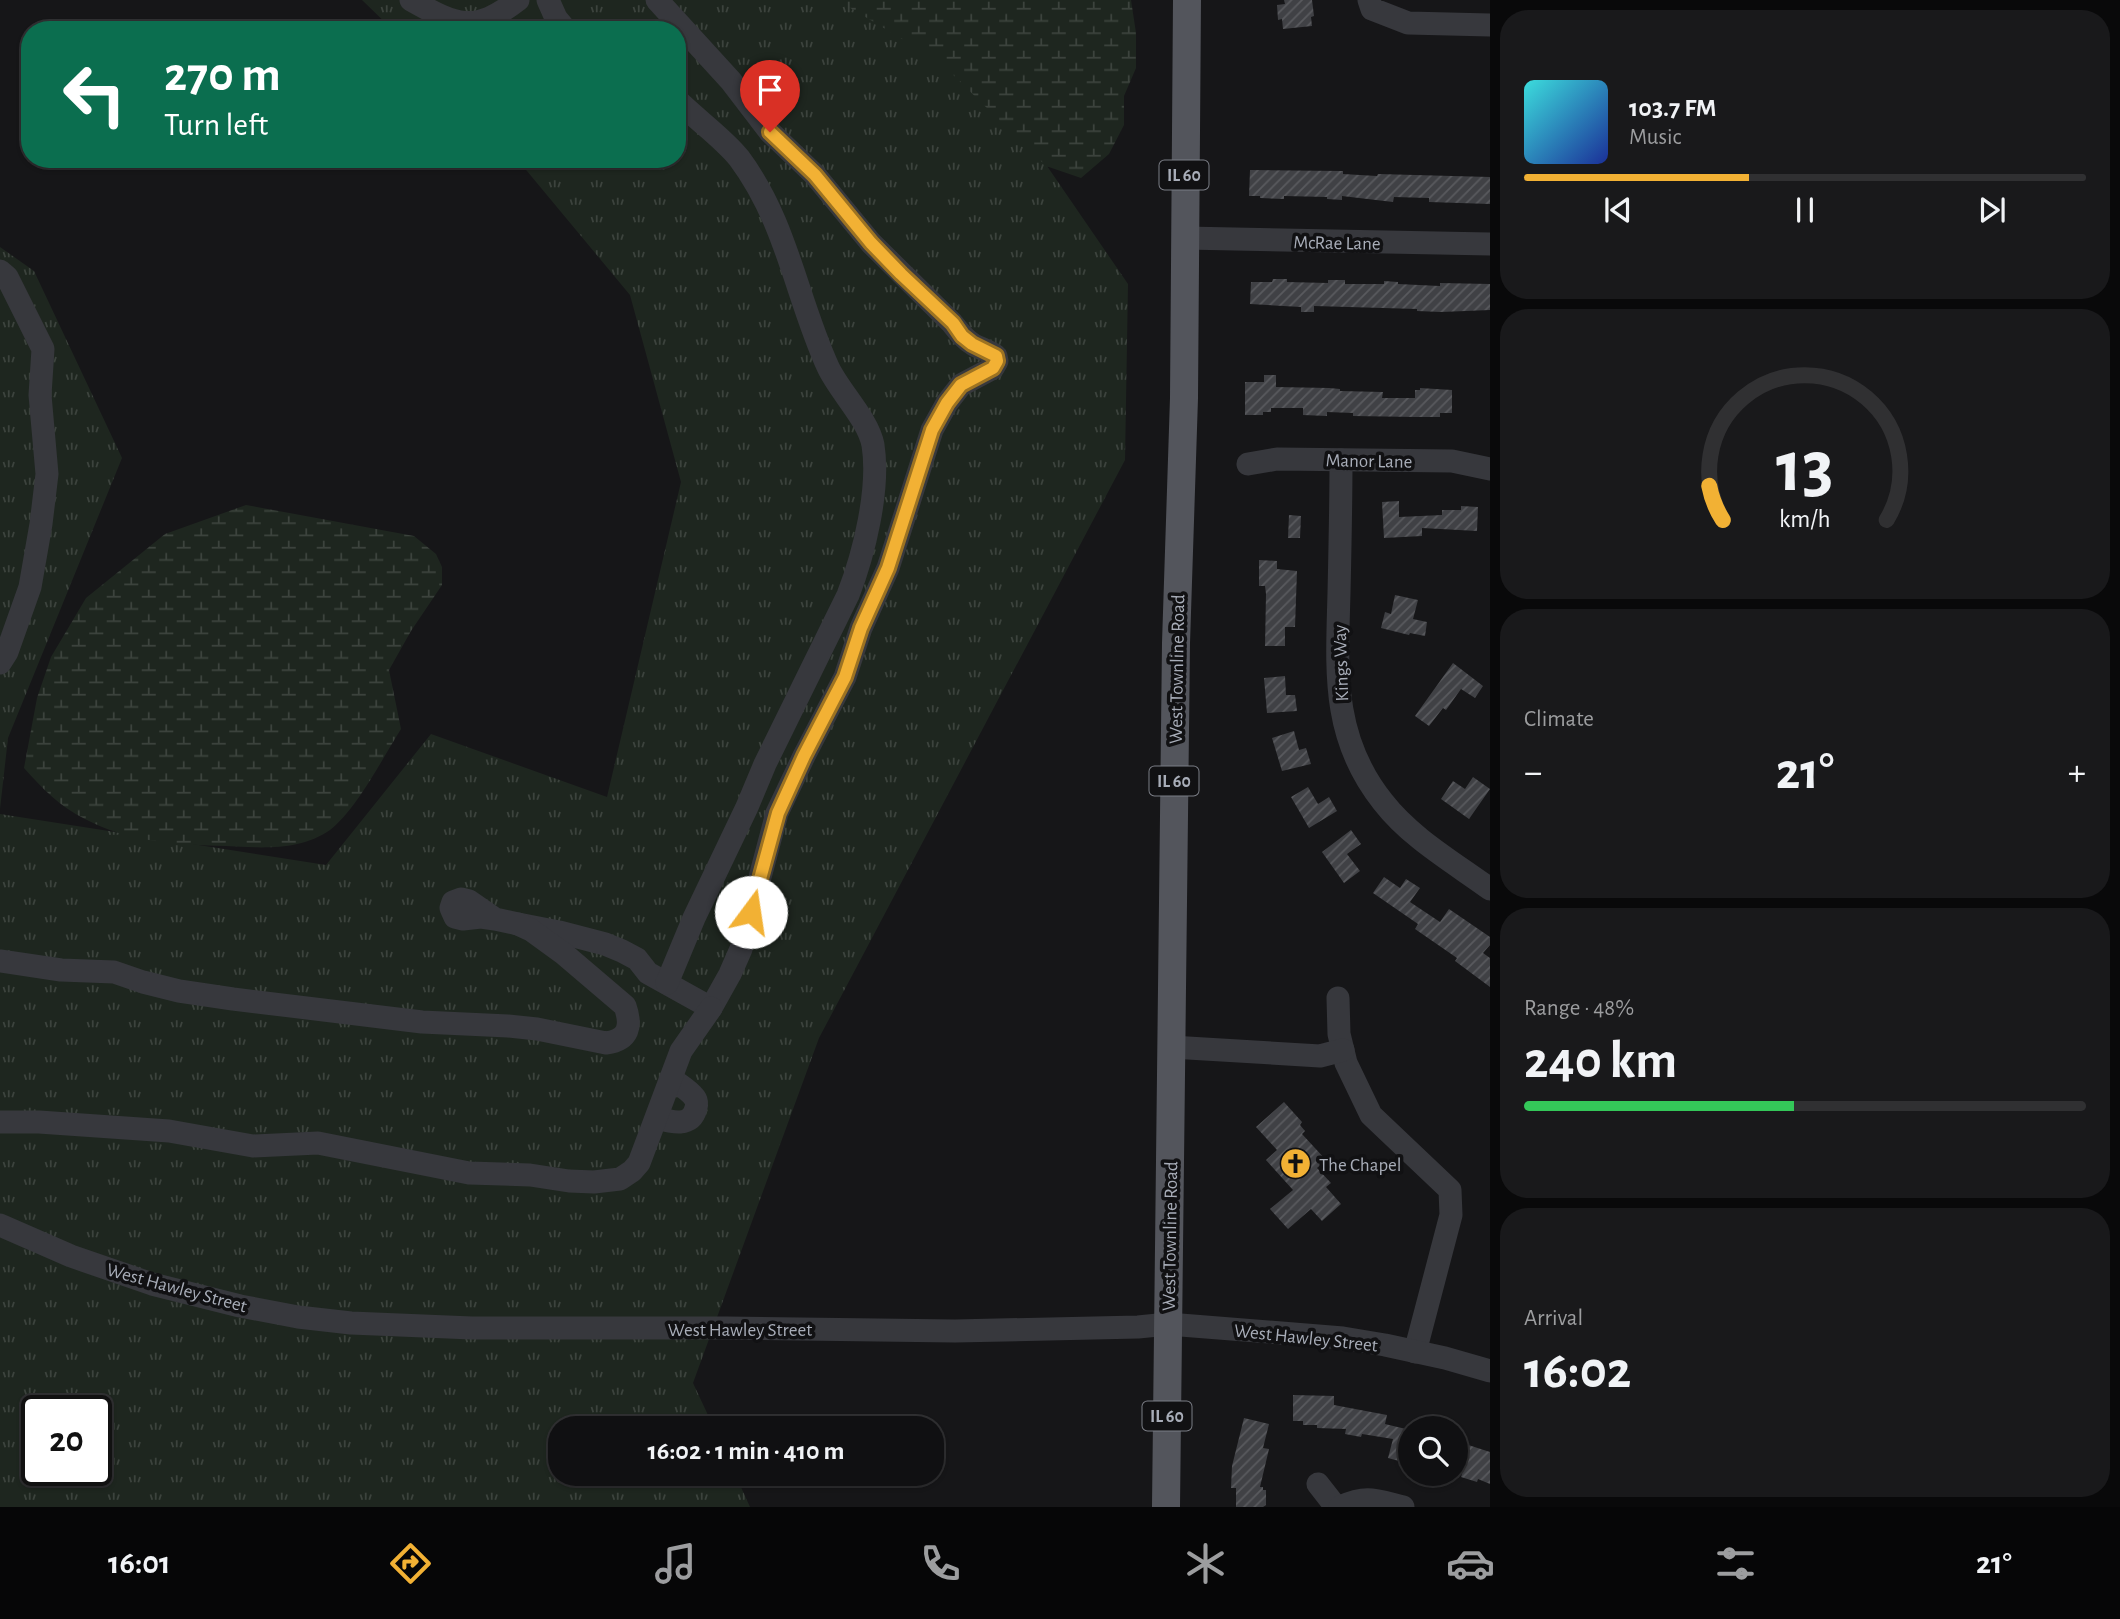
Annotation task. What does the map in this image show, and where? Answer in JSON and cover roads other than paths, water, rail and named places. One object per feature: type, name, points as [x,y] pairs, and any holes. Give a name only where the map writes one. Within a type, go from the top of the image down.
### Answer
[{"type":"main road","name":"West Townline Road","points":[[1166,1507],[1176,643],[1184,398],[1187,0]]},
{"type":"street","points":[[411,0],[453,21]]},
{"type":"street","points":[[484,21],[500,15],[518,0]]},
{"type":"street","points":[[548,0],[558,21]]},
{"type":"street","points":[[657,0],[676,21]]},
{"type":"street","points":[[1369,0],[1372,9],[1408,23],[1490,25]]},
{"type":"street","points":[[0,1122],[169,1131],[253,1146],[318,1143],[469,1173],[530,1175],[569,1181],[620,1179],[639,1163],[681,1051],[726,984],[741,949],[778,813],[845,677],[861,628],[888,568],[932,430],[961,385],[993,368],[997,361],[996,356],[962,336],[953,323],[878,251],[815,175],[770,132],[731,81],[686,32]]},
{"type":"street","points":[[667,983],[765,764],[848,595],[866,535],[875,463],[872,441],[830,371],[820,349],[783,239],[769,209],[753,180],[727,144],[686,109]]},
{"type":"street","name":"McRae Lane","points":[[1185,238],[1490,244]]},
{"type":"street","points":[[0,271],[7,277],[43,349],[40,395],[47,474],[30,587],[7,652],[0,663]]},
{"type":"street","name":"Manor Lane","points":[[1248,464],[1277,460],[1452,461],[1490,469]]},
{"type":"street","name":"Kings Way","points":[[1341,460],[1337,678],[1343,723],[1355,756],[1383,803],[1416,835],[1490,889]]},
{"type":"street","points":[[495,919],[570,935],[622,951],[637,959],[648,973],[711,1008]]},
{"type":"street","points":[[0,961],[61,970],[114,972],[178,991],[332,1012],[422,1022],[537,1029],[606,1043],[616,1042],[625,1035],[629,1026],[625,1006],[564,954],[518,924]]},
{"type":"street","points":[[1338,998],[1339,1034],[1346,1063],[1371,1115],[1450,1190],[1451,1215],[1415,1352]]},
{"type":"street","points":[[1171,1047],[1320,1056],[1343,1051]]},
{"type":"street","points":[[657,1118],[673,1123],[685,1121],[690,1119],[695,1111],[697,1105],[694,1097],[672,1079]]},
{"type":"street","name":"West Hawley Street","points":[[0,1225],[71,1256],[152,1284],[251,1308],[351,1323],[472,1328],[955,1331],[1168,1324],[1343,1338],[1415,1352],[1490,1371]]},
{"type":"street","points":[[1318,1484],[1338,1507],[1356,1500],[1370,1499],[1403,1507]]},
{"type":"place","name":"The Chapel","points":[[1296,1164]]}]
